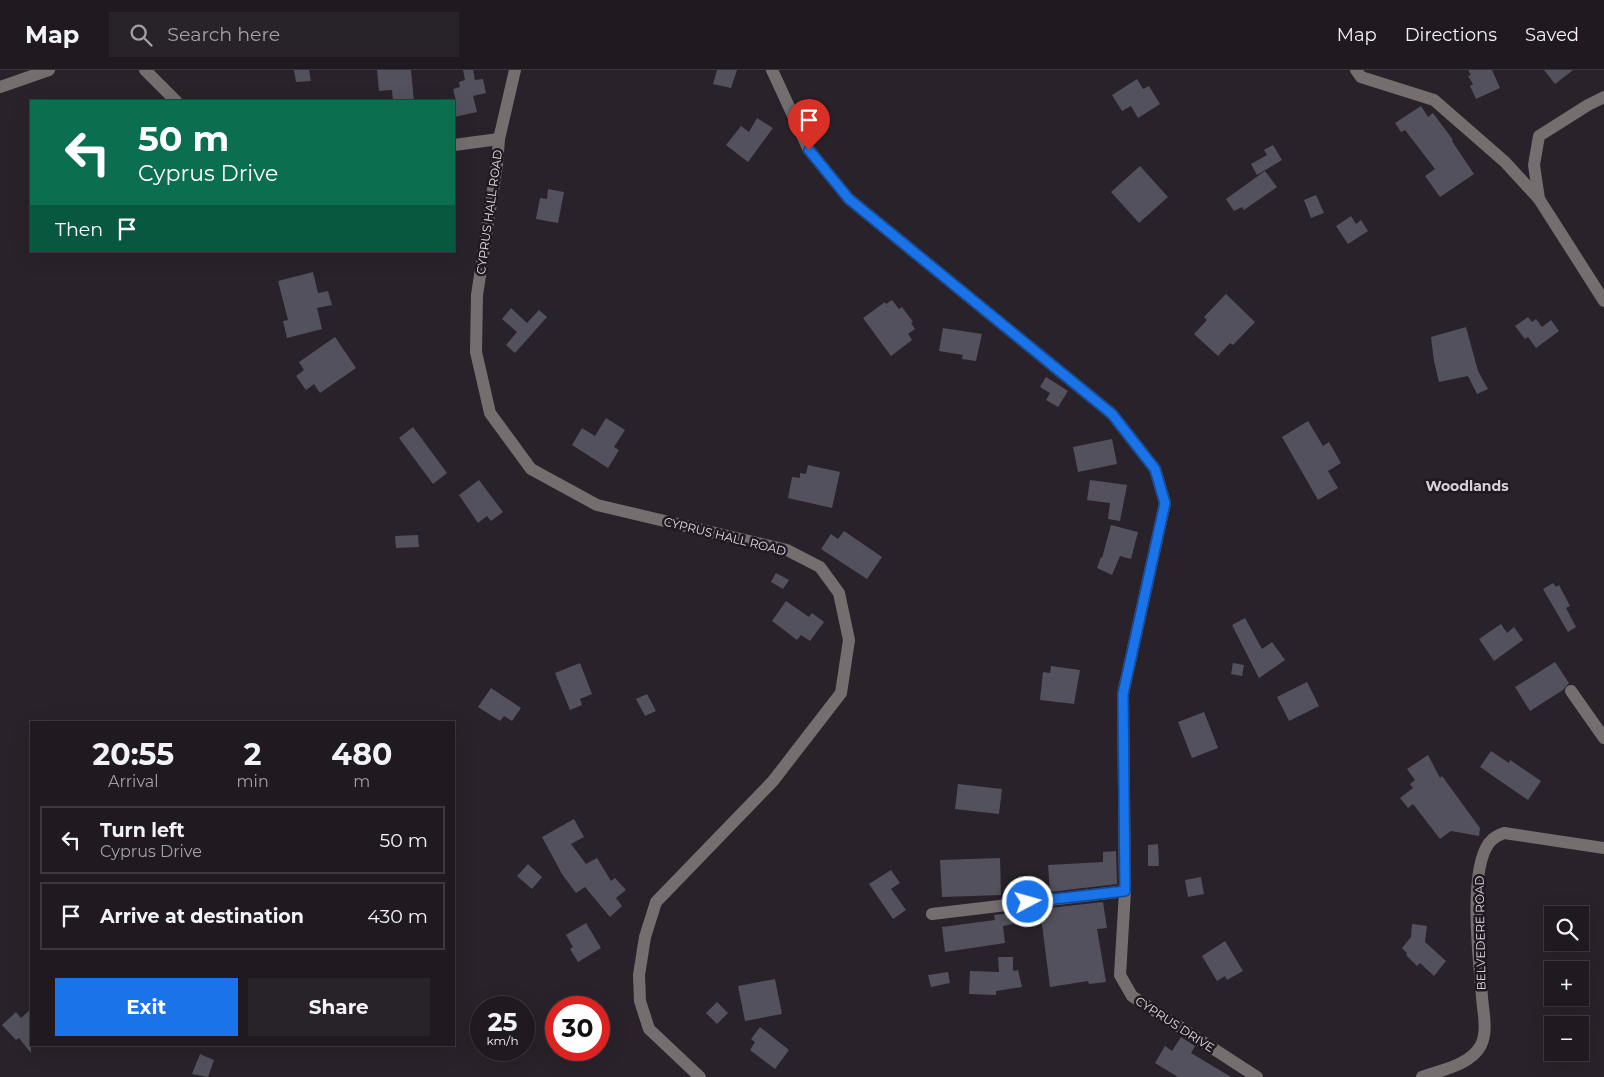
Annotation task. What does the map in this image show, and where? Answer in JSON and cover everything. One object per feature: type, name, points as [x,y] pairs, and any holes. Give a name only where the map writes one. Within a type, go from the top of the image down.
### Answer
[{"type":"street","points":[[0,87],[48,70]]},
{"type":"street","points":[[145,70],[175,100]]},
{"type":"street","name":"CYPRUS HALL ROAD","points":[[515,70],[499,139],[497,164],[477,295],[476,352],[490,413],[531,469],[597,505],[787,550],[820,567],[839,593],[849,640],[841,693],[773,781],[656,902],[645,936],[639,975],[640,1001],[649,1029],[700,1077]]},
{"type":"street","name":"CYPRUS DRIVE","points":[[772,70],[809,150],[849,199],[1112,414],[1155,469],[1165,503],[1123,694],[1125,891],[1120,974],[1132,996],[1257,1077]]},
{"type":"street","points":[[1356,70],[1362,77],[1434,100],[1505,162],[1539,199],[1604,301]]},
{"type":"street","points":[[1539,199],[1534,165],[1539,136],[1588,105],[1604,98]]},
{"type":"street","points":[[455,145],[499,139]]},
{"type":"street","points":[[1571,691],[1604,738]]},
{"type":"street","name":"BELVEDERE ROAD","points":[[1422,1077],[1466,1061],[1480,1047],[1485,1033],[1479,957],[1477,884],[1480,865],[1488,844],[1496,836],[1504,833],[1604,848]]},
{"type":"street","points":[[932,914],[1125,891]]},
{"type":"building","points":[[294,70],[309,70],[311,81],[296,82]]},
{"type":"building","points":[[377,70],[411,70],[414,100],[393,100],[392,90],[379,91]]},
{"type":"building","points":[[463,70],[473,70],[475,80],[483,79],[486,93],[473,96],[477,112],[455,117],[456,101],[453,89],[460,87],[459,82],[465,80]]},
{"type":"building","points":[[717,70],[737,70],[731,88],[713,84]]},
{"type":"building","points":[[1468,70],[1492,70],[1500,88],[1476,99],[1470,86],[1473,84],[1468,76],[1471,75]]},
{"type":"building","points":[[1544,70],[1573,70],[1555,84]]},
{"type":"building","points":[[1137,79],[1143,89],[1149,86],[1160,104],[1138,118],[1131,106],[1122,111],[1112,95]]},
{"type":"building","points":[[1421,106],[1428,117],[1433,113],[1453,140],[1474,174],[1440,197],[1425,176],[1435,169],[1405,130],[1401,132],[1395,123]]},
{"type":"building","points":[[757,118],[773,128],[748,162],[726,145],[741,126],[749,132]]},
{"type":"building","points":[[1273,145],[1282,160],[1257,175],[1251,164],[1267,155],[1264,150]]},
{"type":"building","points":[[1140,166],[1168,197],[1139,223],[1111,192]]},
{"type":"building","points":[[1265,171],[1277,187],[1244,210],[1242,207],[1234,211],[1226,199]]},
{"type":"building","points":[[548,189],[564,192],[558,223],[536,219],[540,198],[547,199]]},
{"type":"building","points":[[1316,195],[1324,213],[1311,218],[1304,200]]},
{"type":"building","points":[[1351,216],[1356,224],[1361,220],[1368,231],[1348,244],[1336,226]]},
{"type":"building","points":[[313,272],[318,293],[328,291],[332,305],[317,308],[322,329],[287,338],[283,321],[288,320],[278,281]]},
{"type":"building","points":[[1226,294],[1255,322],[1233,345],[1230,343],[1218,356],[1194,334],[1207,320],[1204,317]]},
{"type":"building","points":[[892,300],[899,309],[902,307],[913,322],[911,323],[915,329],[908,334],[912,340],[891,356],[863,318],[885,302],[886,304]]},
{"type":"building","points":[[511,308],[527,323],[539,310],[547,317],[515,353],[506,345],[517,332],[502,319]]},
{"type":"building","points":[[1528,317],[1532,322],[1536,319],[1542,327],[1551,320],[1559,331],[1536,348],[1528,337],[1525,339],[1515,326]]},
{"type":"building","points":[[1466,327],[1478,371],[1488,389],[1477,394],[1468,376],[1439,382],[1434,361],[1431,337]]},
{"type":"building","points":[[943,328],[982,334],[976,361],[962,359],[963,355],[939,351]]},
{"type":"building","points":[[335,337],[356,368],[320,393],[314,384],[306,390],[296,376],[304,370],[299,362]]},
{"type":"building","points":[[1046,377],[1068,391],[1058,407],[1046,400],[1050,393],[1040,387]]},
{"type":"building","points":[[606,418],[625,430],[614,447],[619,450],[608,468],[572,445],[582,428],[595,436]]},
{"type":"building","points":[[1308,421],[1323,446],[1329,442],[1341,463],[1328,471],[1338,488],[1318,500],[1282,437]]},
{"type":"building","points":[[413,427],[447,473],[433,484],[399,438]]},
{"type":"building","points":[[1112,439],[1117,464],[1078,472],[1073,447]]},
{"type":"building","points":[[808,465],[840,472],[832,508],[788,498],[792,477],[800,478],[800,473],[806,474]]},
{"type":"building","points":[[479,480],[503,512],[491,521],[487,516],[478,523],[459,495]]},
{"type":"building","points":[[1090,480],[1127,485],[1120,521],[1108,519],[1110,503],[1087,500]]},
{"type":"building","points":[[1111,525],[1138,532],[1131,559],[1120,556],[1112,575],[1097,568],[1102,558]]},
{"type":"building","points":[[844,531],[882,557],[867,579],[821,549],[831,534],[838,539]]},
{"type":"building","points":[[418,535],[419,547],[396,548],[395,536]]},
{"type":"building","points":[[776,573],[789,580],[783,589],[771,582]]},
{"type":"building","points":[[1553,583],[1556,587],[1559,585],[1570,606],[1566,608],[1576,627],[1568,632],[1543,589]]},
{"type":"building","points":[[786,601],[809,617],[812,613],[824,622],[810,641],[801,635],[797,640],[772,621]]},
{"type":"building","points":[[1245,618],[1262,649],[1272,642],[1285,660],[1259,678],[1232,625]]},
{"type":"building","points":[[1501,624],[1507,633],[1514,627],[1523,640],[1494,661],[1479,639]]},
{"type":"building","points":[[1555,662],[1569,683],[1563,690],[1530,711],[1515,687]]},
{"type":"building","points":[[580,663],[592,694],[580,699],[582,705],[570,710],[555,673]]},
{"type":"building","points":[[1233,663],[1244,665],[1242,676],[1231,674]]},
{"type":"building","points":[[1051,666],[1080,670],[1074,704],[1040,700],[1043,672],[1050,673]]},
{"type":"building","points":[[1307,682],[1319,706],[1289,721],[1277,697]]},
{"type":"building","points":[[491,688],[521,708],[512,721],[504,716],[500,721],[478,707]]},
{"type":"building","points":[[647,694],[656,711],[645,716],[636,699]]},
{"type":"building","points":[[1204,712],[1218,748],[1192,758],[1178,722]]},
{"type":"building","points":[[1491,751],[1509,763],[1510,760],[1541,781],[1528,800],[1480,767]]},
{"type":"building","points":[[1428,755],[1440,778],[1442,776],[1480,828],[1479,836],[1451,831],[1440,839],[1413,804],[1408,808],[1400,798],[1413,788],[1410,784],[1415,780],[1407,769]]},
{"type":"building","points":[[958,784],[1002,789],[999,814],[955,809]]},
{"type":"building","points":[[574,819],[584,837],[571,844],[586,864],[597,858],[611,881],[615,878],[626,890],[616,898],[622,906],[610,917],[585,887],[576,893],[562,874],[542,837]]},
{"type":"building","points":[[1158,844],[1159,866],[1148,866],[1148,845]]},
{"type":"building","points":[[1116,851],[1117,884],[1050,892],[1048,865],[1103,862],[1103,852]]},
{"type":"building","points":[[1000,858],[1001,895],[942,897],[940,860]]},
{"type":"building","points":[[528,864],[542,877],[532,889],[517,876]]},
{"type":"building","points":[[891,870],[900,883],[891,889],[906,910],[893,919],[869,884]]},
{"type":"building","points":[[1201,877],[1204,894],[1188,897],[1185,880]]},
{"type":"building","points":[[1103,902],[1107,928],[1097,929],[1106,982],[1089,984],[1088,981],[1050,987],[1040,909]]},
{"type":"building","points":[[1011,913],[1013,924],[1003,926],[1005,943],[945,952],[942,927],[995,920],[994,915]]},
{"type":"building","points":[[586,923],[601,948],[578,962],[570,949],[573,947],[566,935]]},
{"type":"building","points":[[1412,924],[1427,926],[1425,942],[1446,961],[1434,976],[1420,963],[1417,966],[1402,948],[1411,937]]},
{"type":"building","points":[[1225,941],[1243,971],[1227,980],[1225,976],[1217,981],[1202,956]]},
{"type":"building","points":[[998,957],[1013,957],[1013,971],[1018,970],[1022,987],[996,991],[996,995],[969,994],[970,971],[999,972]]},
{"type":"building","points":[[948,972],[950,983],[931,987],[928,975]]},
{"type":"building","points":[[775,979],[782,1014],[745,1021],[738,986]]},
{"type":"building","points":[[717,1002],[728,1013],[717,1024],[706,1013]]},
{"type":"building","points":[[30,1010],[31,1053],[19,1038],[16,1040],[2,1025],[16,1012],[21,1018]]},
{"type":"building","points":[[760,1027],[789,1050],[775,1069],[750,1050],[755,1042],[751,1039]]},
{"type":"building","points":[[1181,1037],[1195,1046],[1191,1053],[1231,1077],[1178,1077],[1155,1063],[1165,1046],[1172,1051]]},
{"type":"building","points":[[200,1054],[214,1060],[208,1077],[192,1074]]},
{"type":"district","name":"Woodlands","points":[[1467,486]]},
{"type":"route","points":[[809,150],[849,199],[1112,414],[1155,469],[1165,503],[1123,694],[1125,891],[1028,902]]}]
